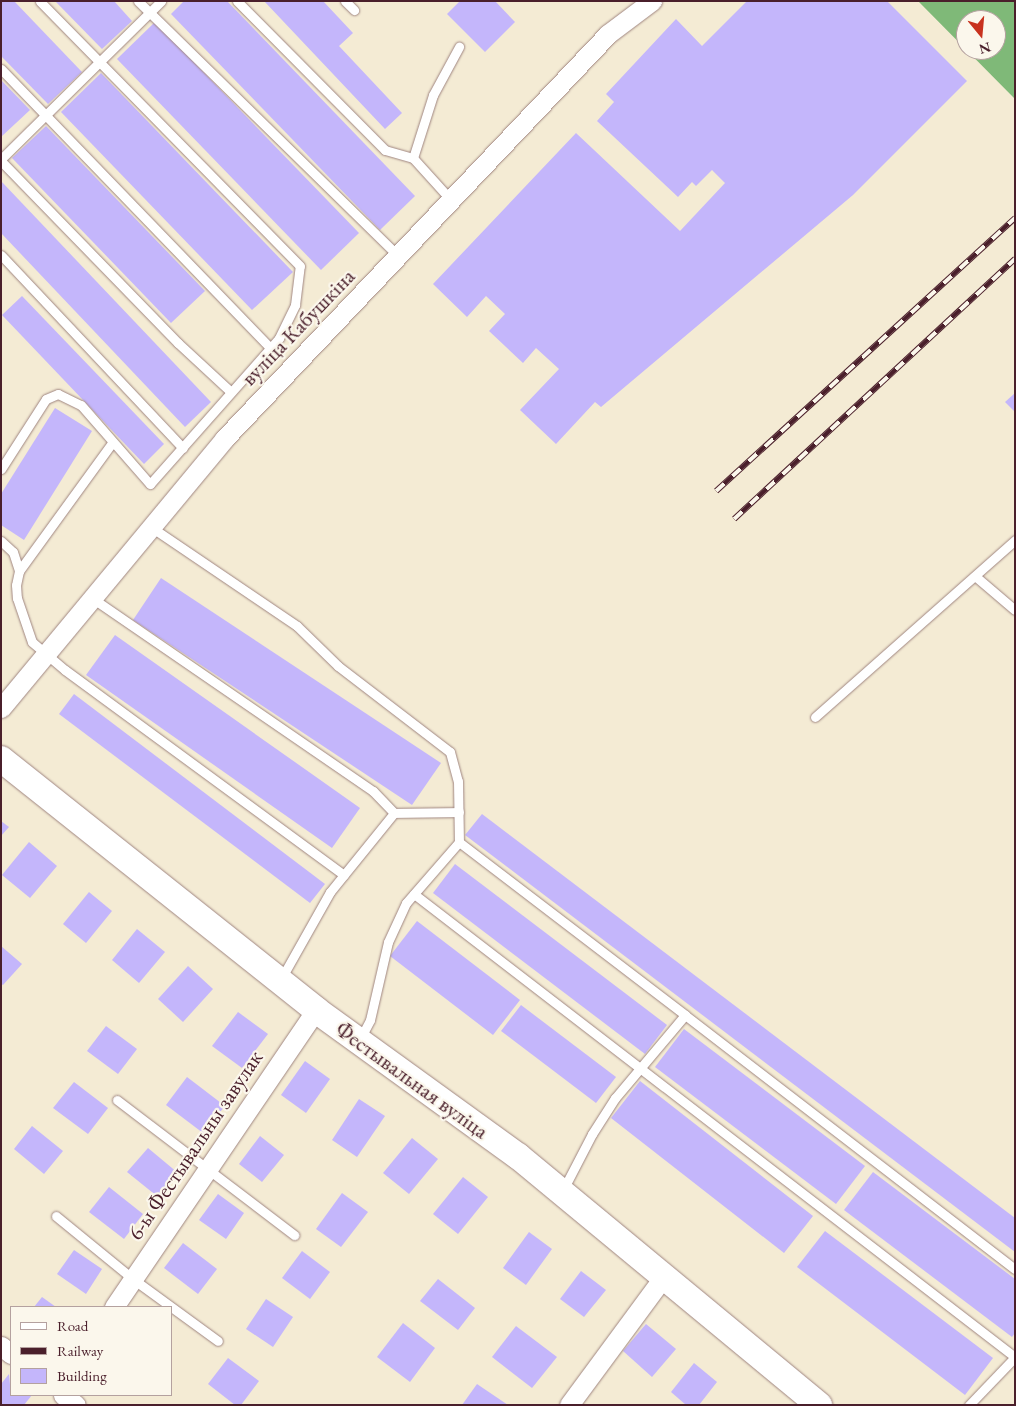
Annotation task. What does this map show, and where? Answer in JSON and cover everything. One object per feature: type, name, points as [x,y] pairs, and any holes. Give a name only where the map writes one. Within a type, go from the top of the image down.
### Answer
[{"type":"street","name":"вуліца Кабушкіна","points":[[1,708],[224,439],[608,34],[652,1]]},
{"type":"street","name":"Фестывальная вуліца","points":[[1,759],[316,1010],[518,1156],[819,1405]]},
{"type":"street","name":"6-ы Фестывальны завулак","points":[[115,1306],[316,1010]]},
{"type":"street","points":[[569,1405],[664,1276]]},
{"type":"street","points":[[64,1396],[76,1405]]},
{"type":"lane","points":[[1,469],[46,399],[58,394],[81,406],[150,484],[279,338],[295,305],[300,266],[40,1]]},
{"type":"lane","points":[[138,1],[398,256]]},
{"type":"lane","points":[[161,1],[1,160],[178,343],[231,392]]},
{"type":"lane","points":[[237,1],[385,150],[413,158],[450,199]]},
{"type":"lane","points":[[345,1],[354,10]]},
{"type":"lane","points":[[413,158],[433,95],[459,47]]},
{"type":"lane","points":[[1,69],[270,348]]},
{"type":"lane","points":[[1,255],[182,448]]},
{"type":"lane","points":[[18,571],[112,443]]},
{"type":"lane","points":[[150,527],[296,626],[338,666],[450,752],[458,781],[458,842],[406,903],[388,942],[370,1020],[359,1041]]},
{"type":"lane","points":[[815,717],[1015,540]]},
{"type":"lane","points":[[1,542],[13,552],[18,571],[17,598],[32,642],[65,670],[344,875]]},
{"type":"lane","points":[[975,576],[1015,610]]},
{"type":"lane","points":[[92,598],[373,791],[394,813],[459,812]]},
{"type":"lane","points":[[280,982],[330,892],[394,813]]},
{"type":"lane","points":[[458,842],[1015,1269]]},
{"type":"lane","points":[[414,894],[1015,1357],[969,1405]]},
{"type":"lane","points":[[562,1192],[592,1134],[615,1098],[686,1015]]},
{"type":"lane","points":[[118,1100],[294,1236]]},
{"type":"lane","points":[[56,1216],[133,1279],[170,1306]]},
{"type":"lane","points":[[172,1307],[218,1341]]},
{"type":"green space","points":[[918,1],[1015,1],[1015,99],[976,60],[1006,60],[1006,10],[956,10],[956,39]]},
{"type":"building","points":[[1,1],[14,1],[82,72],[48,104],[1,56]]},
{"type":"building","points":[[55,1],[114,1],[132,21],[102,49]]},
{"type":"building","points":[[184,1],[227,1],[415,196],[380,230],[171,14]]},
{"type":"building","points":[[264,1],[323,1],[353,33],[339,46],[402,113],[385,129]]},
{"type":"building","points":[[460,1],[495,1],[515,22],[485,52],[447,14]]},
{"type":"building","points":[[747,1],[887,1],[967,81],[853,195],[601,407],[595,402],[556,444],[520,410],[559,369],[536,348],[523,363],[489,331],[505,314],[486,296],[467,317],[433,284],[576,133],[680,231],[725,183],[712,170],[696,186],[692,182],[678,197],[597,121],[614,102],[606,94],[676,19],[702,46]]},
{"type":"building","points":[[155,22],[359,233],[321,270],[117,59]]},
{"type":"building","points":[[101,73],[293,272],[252,310],[61,112]]},
{"type":"building","points":[[1,80],[30,110],[1,137]]},
{"type":"building","points":[[46,126],[205,291],[171,323],[12,158]]},
{"type":"building","points":[[1,181],[211,402],[185,427],[1,233]]},
{"type":"building","points":[[22,296],[164,444],[144,464],[2,315]]},
{"type":"building","points":[[1015,393],[1015,412],[1005,402]]},
{"type":"building","points":[[55,408],[92,431],[24,540],[1,525],[1,494]]},
{"type":"building","points":[[161,578],[441,763],[412,805],[133,620]]},
{"type":"building","points":[[115,635],[360,808],[332,848],[86,675]]},
{"type":"building","points":[[74,694],[325,884],[310,903],[59,714]]},
{"type":"building","points":[[482,814],[1015,1218],[1015,1252],[465,835]]},
{"type":"building","points":[[1,821],[9,827],[1,836]]},
{"type":"building","points":[[29,842],[57,866],[30,898],[2,875]]},
{"type":"building","points":[[455,864],[667,1025],[645,1054],[433,893]]},
{"type":"building","points":[[89,892],[112,911],[86,943],[63,924]]},
{"type":"building","points":[[417,921],[520,1000],[493,1035],[390,956]]},
{"type":"building","points":[[137,929],[165,952],[139,983],[112,960]]},
{"type":"building","points":[[1,946],[22,964],[3,985],[1,984]]},
{"type":"building","points":[[188,966],[213,989],[183,1022],[158,999]]},
{"type":"building","points":[[521,1005],[616,1077],[596,1103],[501,1031]]},
{"type":"building","points":[[238,1012],[268,1034],[242,1068],[212,1046]]},
{"type":"building","points":[[106,1026],[137,1049],[118,1074],[87,1051]]},
{"type":"building","points":[[684,1029],[865,1166],[836,1204],[655,1067]]},
{"type":"building","points":[[305,1061],[330,1079],[306,1113],[281,1095]]},
{"type":"building","points":[[187,1077],[225,1106],[203,1133],[166,1105]]},
{"type":"building","points":[[640,1081],[813,1216],[784,1253],[611,1118]]},
{"type":"building","points":[[74,1082],[108,1108],[88,1134],[53,1108]]},
{"type":"building","points":[[359,1099],[385,1116],[357,1157],[332,1140]]},
{"type":"building","points":[[32,1126],[63,1151],[44,1174],[14,1149]]},
{"type":"building","points":[[260,1136],[284,1155],[262,1182],[239,1164]]},
{"type":"building","points":[[412,1138],[438,1159],[409,1194],[383,1173]]},
{"type":"building","points":[[148,1148],[178,1173],[158,1197],[127,1172]]},
{"type":"building","points":[[873,1172],[1015,1279],[1015,1333],[1012,1337],[844,1210]]},
{"type":"building","points":[[463,1177],[488,1197],[458,1234],[433,1214]]},
{"type":"building","points":[[109,1187],[143,1214],[124,1239],[89,1212]]},
{"type":"building","points":[[342,1193],[368,1212],[341,1247],[316,1229]]},
{"type":"building","points":[[218,1194],[244,1213],[226,1239],[199,1220]]},
{"type":"building","points":[[825,1231],[993,1358],[965,1395],[797,1267]]},
{"type":"building","points":[[529,1232],[552,1249],[526,1285],[503,1268]]},
{"type":"building","points":[[183,1243],[217,1269],[198,1294],[164,1268]]},
{"type":"building","points":[[74,1250],[102,1269],[86,1294],[57,1274]]},
{"type":"building","points":[[302,1251],[330,1272],[310,1299],[282,1278]]},
{"type":"building","points":[[581,1271],[606,1290],[584,1317],[560,1299]]},
{"type":"building","points":[[438,1279],[475,1308],[458,1330],[420,1301]]},
{"type":"building","points":[[42,1297],[55,1306],[35,1306]]},
{"type":"building","points":[[266,1299],[293,1317],[273,1347],[246,1329]]},
{"type":"building","points":[[403,1323],[435,1348],[410,1382],[377,1357]]},
{"type":"building","points":[[646,1324],[676,1349],[652,1377],[623,1351]]},
{"type":"building","points":[[516,1326],[557,1357],[532,1388],[492,1357]]},
{"type":"building","points":[[228,1358],[259,1381],[241,1405],[235,1405],[208,1384]]},
{"type":"building","points":[[694,1363],[717,1382],[699,1405],[686,1405],[671,1392]]},
{"type":"building","points":[[9,1374],[10,1396],[31,1396],[24,1405],[1,1405],[1,1384]]},
{"type":"building","points":[[477,1384],[508,1405],[462,1405]]},
{"type":"railway","points":[[716,491],[1015,218]]},
{"type":"railway","points":[[734,519],[1015,259]]}]
